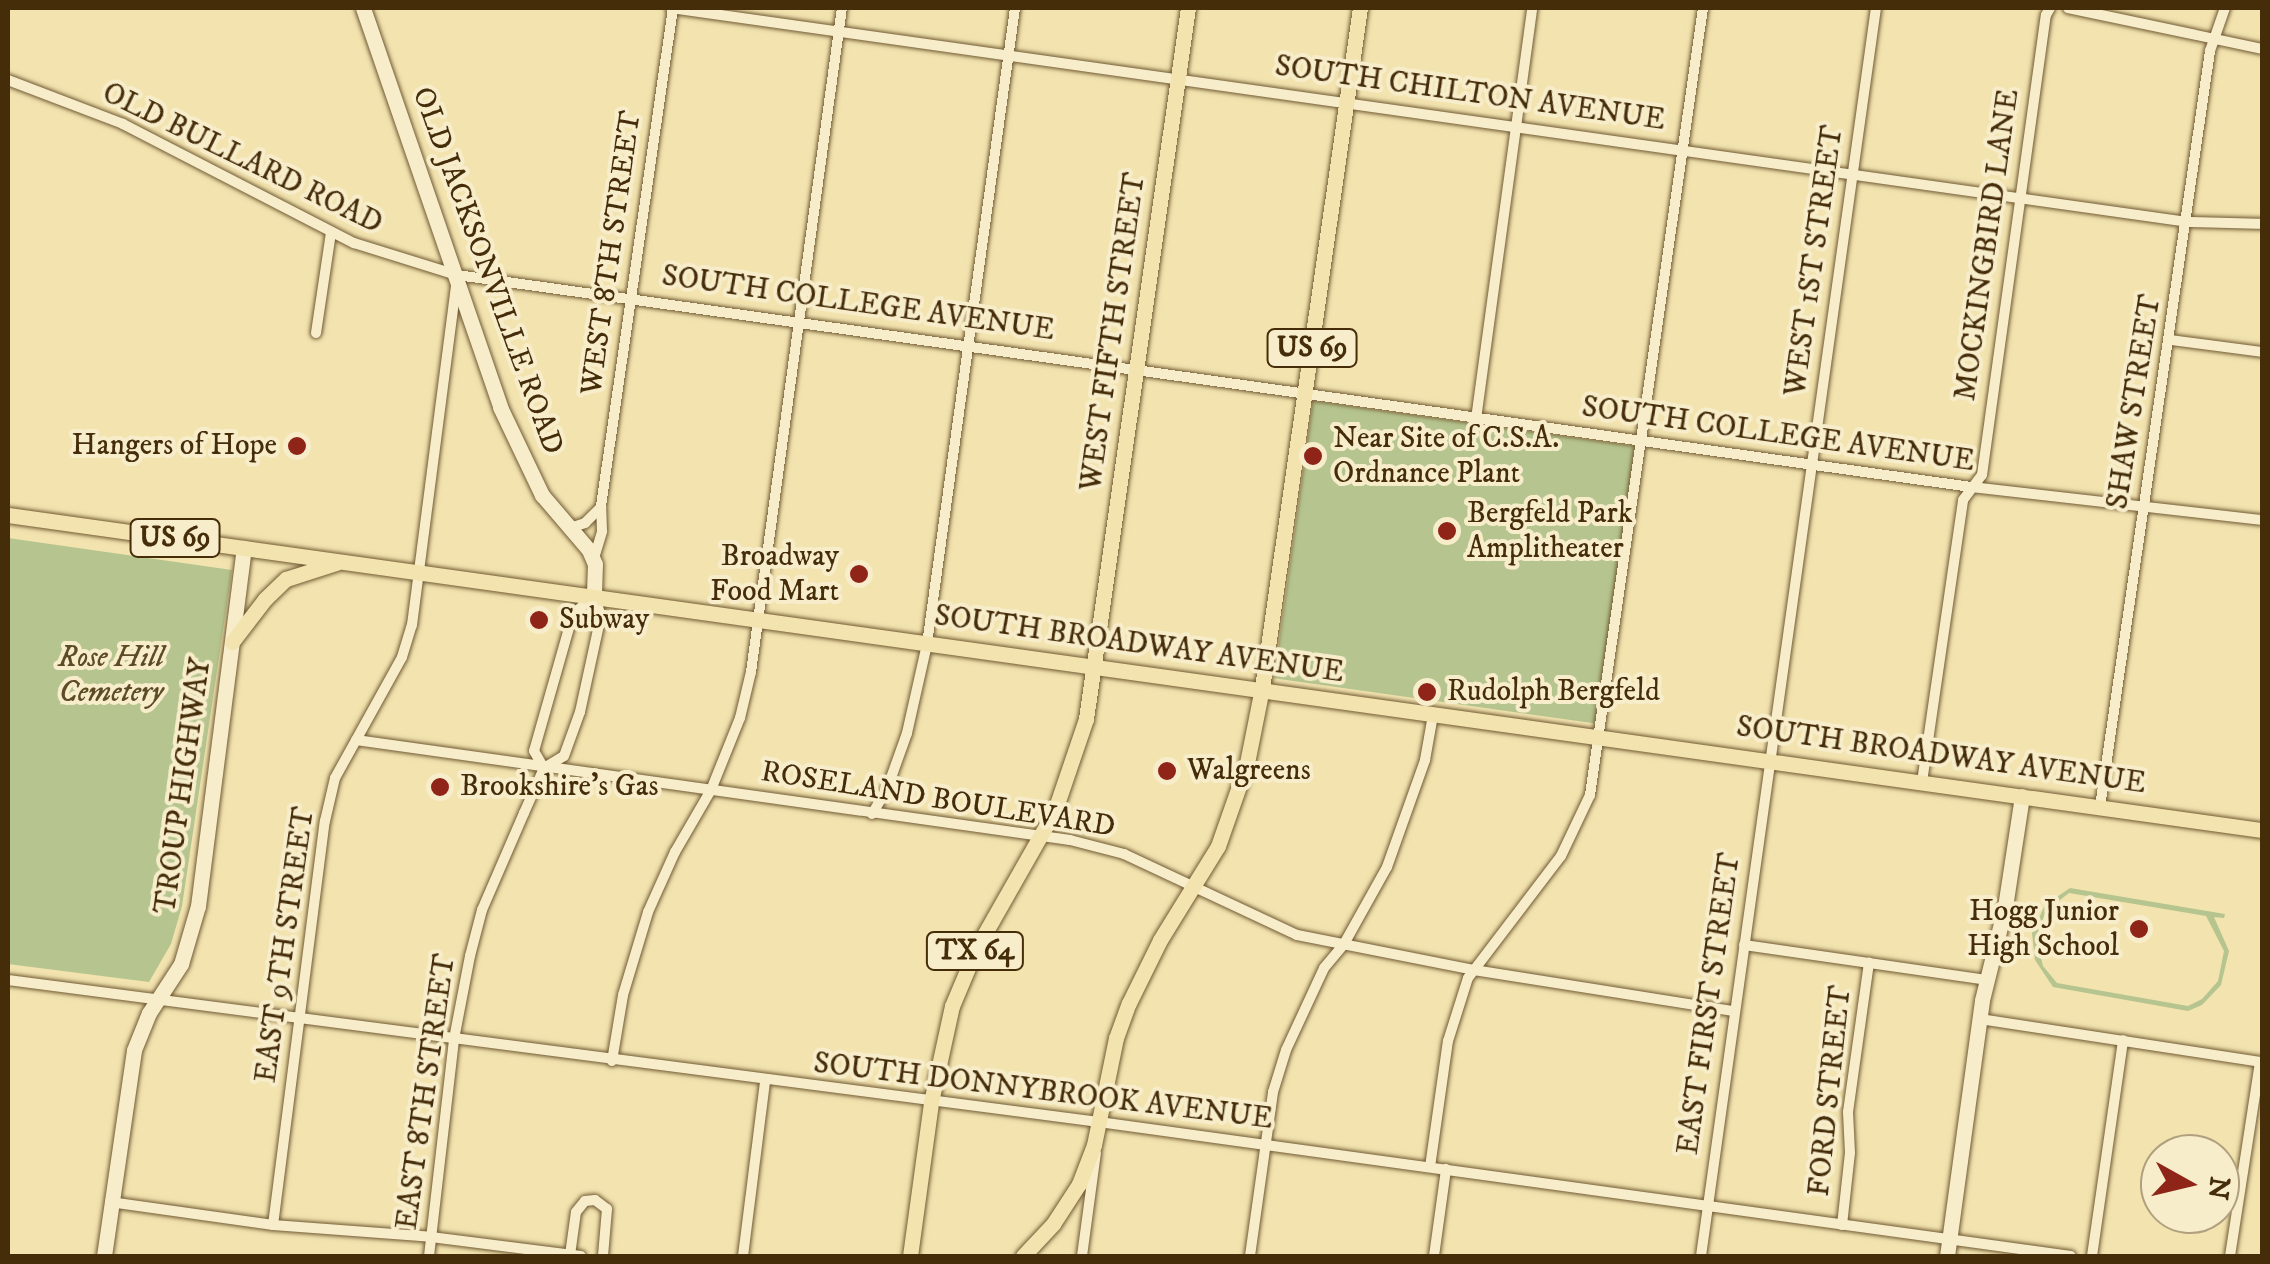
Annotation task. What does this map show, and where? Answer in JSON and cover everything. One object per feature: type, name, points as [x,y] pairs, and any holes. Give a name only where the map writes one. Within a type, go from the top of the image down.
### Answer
[{"type":"main road","name":"OLD JACKSONVILLE ROAD","points":[[363,8],[519,451],[542,495],[594,559]]},
{"type":"main road","name":"WEST FIFTH STREET","points":[[1095,664],[1188,8]]},
{"type":"main road","name":"US 69","points":[[1262,688],[1360,8]]},
{"type":"main road","name":"SOUTH BROADWAY AVENUE","points":[[8,514],[594,596],[758,623],[1095,664],[1432,715],[2262,830]]},
{"type":"main road","name":"TROUP HIGHWAY","points":[[104,1256],[134,1050],[182,964],[198,906],[244,548]]},
{"type":"main road","points":[[594,559],[594,596]]},
{"type":"main road","points":[[232,642],[265,598],[286,579],[342,561]]},
{"type":"main road","name":"TX 64","points":[[910,1256],[931,1102],[946,1027],[962,980],[990,922],[1043,836],[1080,746],[1095,664]]},
{"type":"main road","points":[[1022,1256],[1072,1195],[1097,1128],[1116,1038],[1129,1003],[1160,940],[1194,888],[1237,798],[1262,688]]},
{"type":"main road","points":[[1947,1256],[1986,980],[2005,906],[2022,796]]},
{"type":"street","name":"SOUTH CHILTON AVENUE","points":[[672,8],[2187,222],[2262,224]]},
{"type":"street","name":"WEST 8TH STREET","points":[[594,559],[602,531],[601,506],[672,8]]},
{"type":"street","points":[[612,1061],[623,995],[648,912],[674,852],[712,790],[740,718],[758,623],[842,8]]},
{"type":"street","points":[[872,814],[887,788],[907,732],[927,644],[1015,8]]},
{"type":"street","points":[[1476,419],[1532,8]]},
{"type":"street","points":[[1430,1167],[1448,1040],[1474,970],[1570,842],[1590,795],[1703,8]]},
{"type":"street","name":"WEST 1ST STREET","points":[[1769,759],[1876,8]]},
{"type":"street","name":"MOCKINGBIRD LANE","points":[[1922,782],[1963,500],[1982,475],[2050,8]]},
{"type":"street","points":[[2068,8],[2262,49]]},
{"type":"street","name":"SHAW STREET","points":[[2100,807],[2171,340],[2210,51],[2225,8]]},
{"type":"street","name":"OLD BULLARD ROAD","points":[[8,80],[122,124],[331,232],[386,256],[457,275]]},
{"type":"street","points":[[316,333],[331,232]]},
{"type":"street","name":"SOUTH COLLEGE AVENUE","points":[[457,275],[1306,391],[1476,419],[1972,488],[2262,520]]},
{"type":"street","name":"EAST 9TH STREET","points":[[273,1225],[325,821],[335,778],[402,656],[420,571],[451,348],[457,275]]},
{"type":"street","points":[[451,348],[460,333],[474,327]]},
{"type":"street","points":[[2171,340],[2262,352]]},
{"type":"street","points":[[570,528],[592,518],[601,506]]},
{"type":"street","name":"EAST 8TH STREET","points":[[429,1256],[454,1039],[482,910],[544,768],[564,756],[580,712],[602,616],[594,596],[574,614],[534,751],[544,768]]},
{"type":"street","points":[[1250,1256],[1273,1092],[1286,1050],[1324,968],[1344,944],[1372,897],[1404,824],[1425,760],[1432,715]]},
{"type":"street","name":"ROSELAND BOULEVARD","points":[[356,740],[1043,836],[1124,854],[1298,935],[1474,970],[1732,1012]]},
{"type":"street","name":"EAST FIRST STREET","points":[[1701,1256],[1769,759]]},
{"type":"street","points":[[1744,945],[1986,980]]},
{"type":"street","name":"FORD STREET","points":[[1842,1225],[1849,1174],[1848,1112],[1870,962]]},
{"type":"street","name":"SOUTH DONNYBROOK AVENUE","points":[[8,980],[931,1102],[1097,1128],[1446,1169],[2071,1256]]},
{"type":"street","points":[[1980,1019],[2261,1062],[2230,1256]]},
{"type":"street","points":[[2092,1256],[2123,1040]]},
{"type":"street","points":[[743,1256],[765,1081]]},
{"type":"street","points":[[1082,1256],[1097,1128]]},
{"type":"street","points":[[1434,1256],[1446,1169]]},
{"type":"street","points":[[110,1202],[273,1225],[431,1237],[575,1256],[576,1212],[585,1201],[595,1200],[607,1209],[603,1256]]},
{"type":"green space","points":[[1313,401],[1635,446],[1596,724],[1274,678]]},
{"type":"green space","name":"Rose Hill Cemetery","points":[[8,538],[232,570],[182,906],[171,944],[149,982],[8,964]]},
{"type":"green space","points":[[2070,888],[2225,914],[2224,918],[2214,917],[2229,951],[2221,985],[2202,1005],[2188,1011],[2053,987],[2035,960],[2032,933],[2045,905]],"holes":[[[2069,893],[2206,916],[2224,951],[2218,981],[2202,999],[2188,1006],[2057,983],[2043,966],[2036,937],[2046,911]]]},
{"type":"waterway","points":[[1491,551],[1610,546]]},
{"type":"place","name":"Hangers of Hope","points":[[297,446]]},
{"type":"place","name":"Near Site of C.S.A. Ordnance Plant","points":[[1313,456]]},
{"type":"place","name":"Bergfeld Park Amplitheater","points":[[1447,531]]},
{"type":"place","name":"Broadway Food Mart","points":[[859,574]]},
{"type":"place","name":"Subway","points":[[539,620]]},
{"type":"place","name":"Rudolph Bergfeld","points":[[1427,692]]},
{"type":"place","name":"Walgreens","points":[[1167,771]]},
{"type":"place","name":"Brookshire's Gas","points":[[440,787]]},
{"type":"place","name":"Hogg Junior High School","points":[[2139,929]]}]
